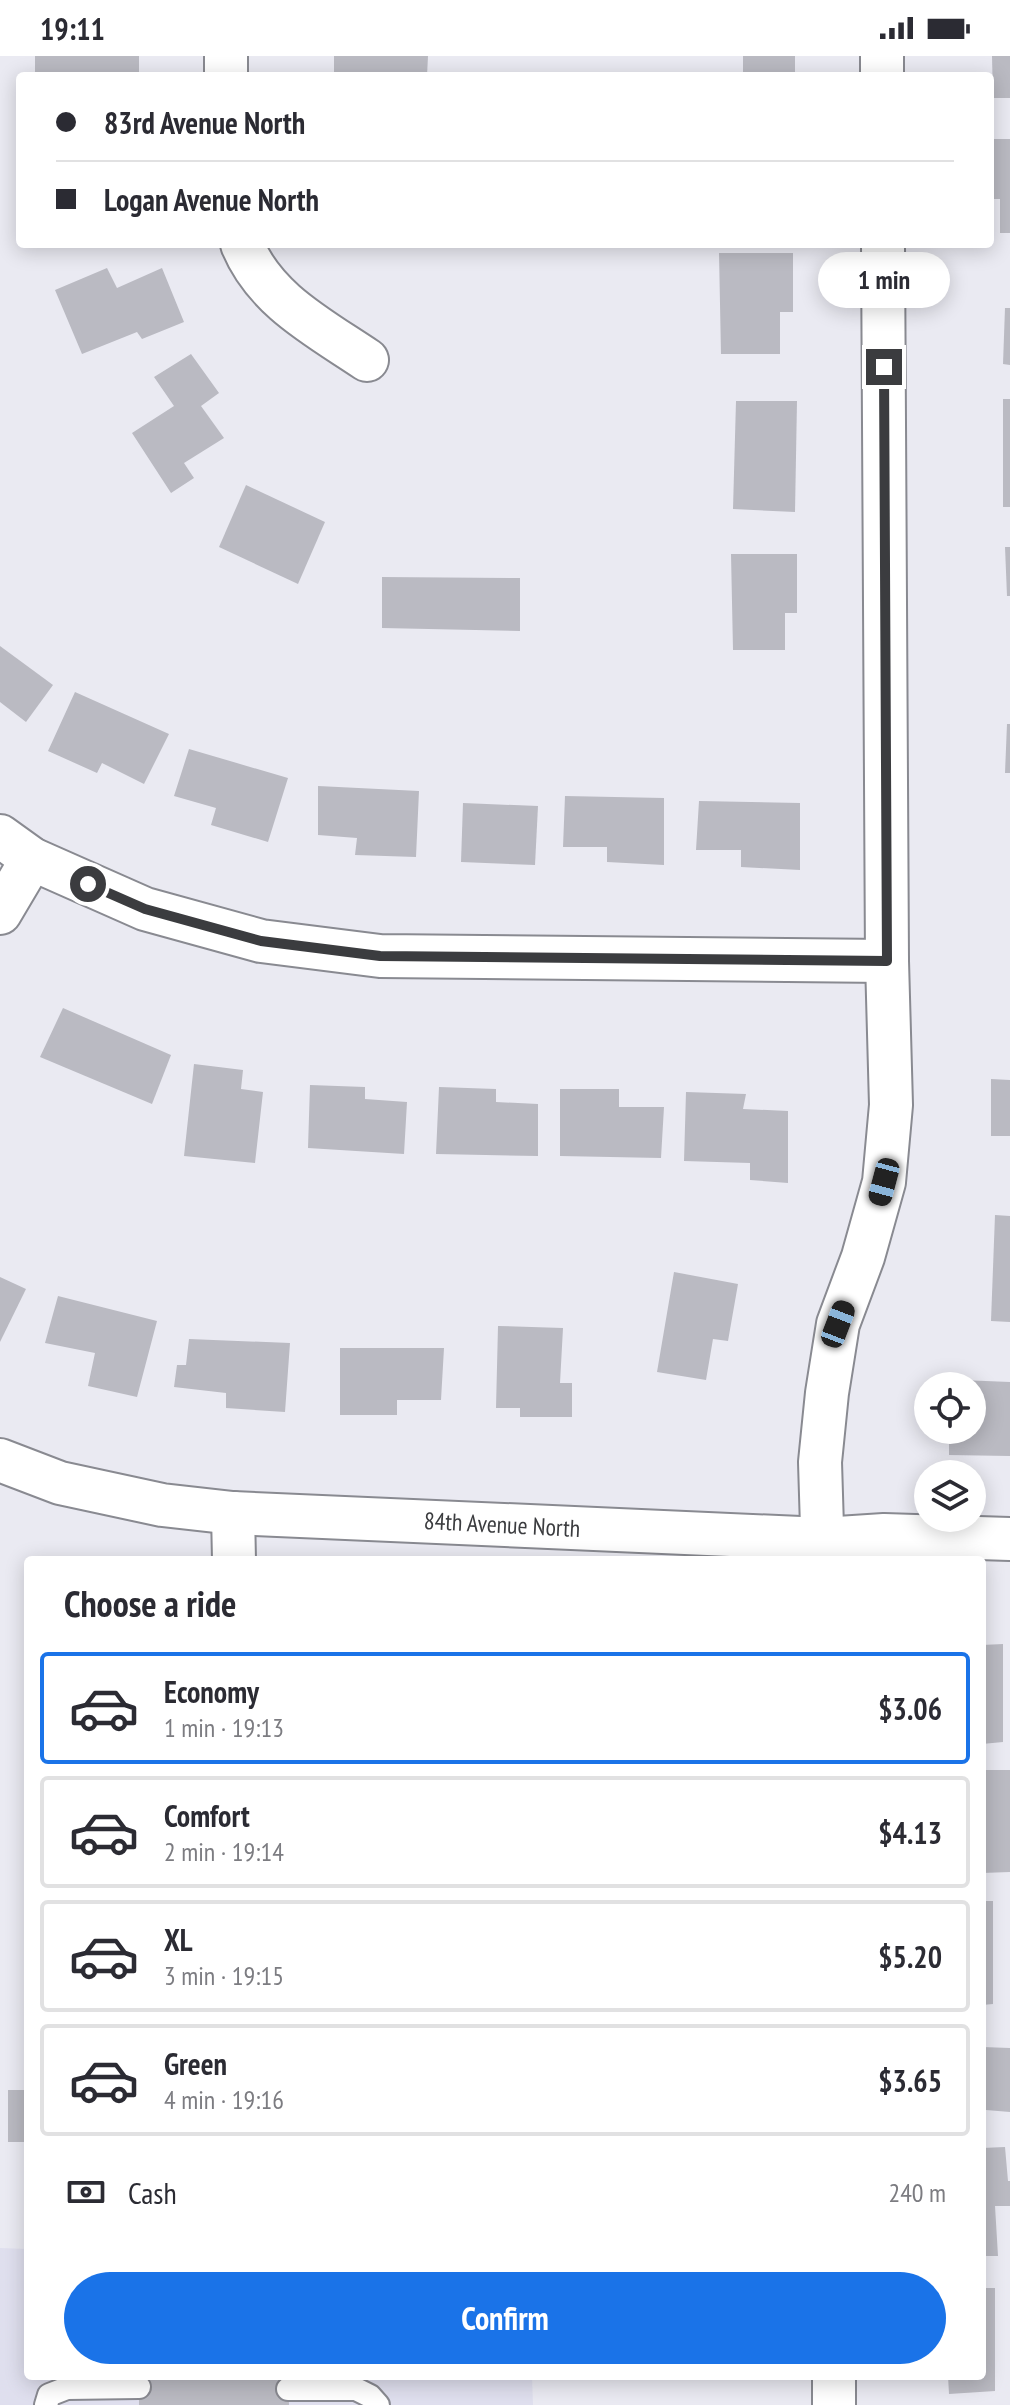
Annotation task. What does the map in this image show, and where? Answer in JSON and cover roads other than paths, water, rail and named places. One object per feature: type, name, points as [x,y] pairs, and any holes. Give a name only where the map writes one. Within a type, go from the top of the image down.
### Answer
[{"type":"street","points":[[244,248],[250,265],[282,302],[367,360]]},
{"type":"street","points":[[823,1550],[820,1462],[827,1393],[838,1324],[863,1257],[884,1182],[891,1105],[887,961],[883,248]]},
{"type":"street","points":[[0,913],[16,847],[145,909],[261,941],[380,956],[887,961]]},
{"type":"street","name":"84th Avenue North","points":[[0,1460],[60,1483],[162,1505],[233,1513],[823,1550],[884,1535],[1010,1539]]},
{"type":"street","points":[[233,1513],[234,1556]]},
{"type":"street","points":[[834,2380],[834,2405]]},
{"type":"lane","points":[[46,2405],[49,2395],[67,2388],[139,2387]]},
{"type":"lane","points":[[288,2389],[356,2389],[370,2396],[378,2405]]}]
